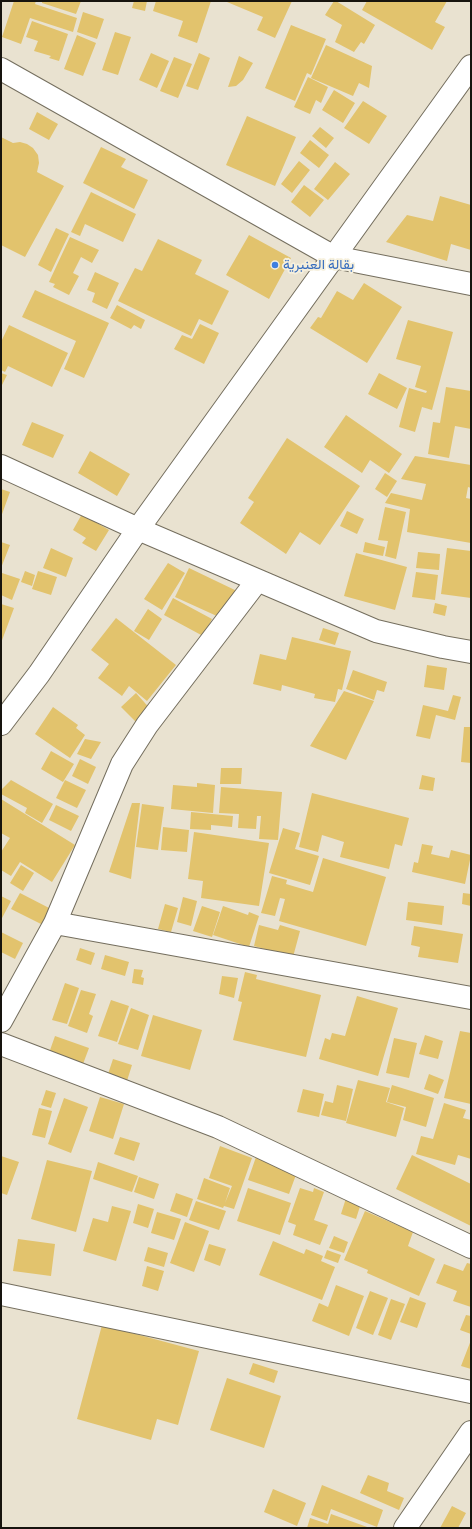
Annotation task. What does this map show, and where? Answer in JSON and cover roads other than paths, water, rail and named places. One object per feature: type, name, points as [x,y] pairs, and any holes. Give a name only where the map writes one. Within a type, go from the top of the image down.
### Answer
[{"type":"street","points":[[1,724],[40,674],[138,529],[471,66]]},
{"type":"street","points":[[1,69],[334,257],[471,284]]},
{"type":"street","points":[[1,466],[138,529],[376,631],[471,652]]},
{"type":"street","points":[[1,1021],[55,924],[113,784],[126,758],[147,726],[257,581]]},
{"type":"street","points":[[55,924],[471,998]]},
{"type":"street","points":[[1,1044],[218,1127],[471,1247]]},
{"type":"street","points":[[1,1294],[471,1392]]},
{"type":"street","points":[[405,1528],[471,1432]]},
{"type":"place","name":"بقالة العنبرية","points":[[275,265]]}]
